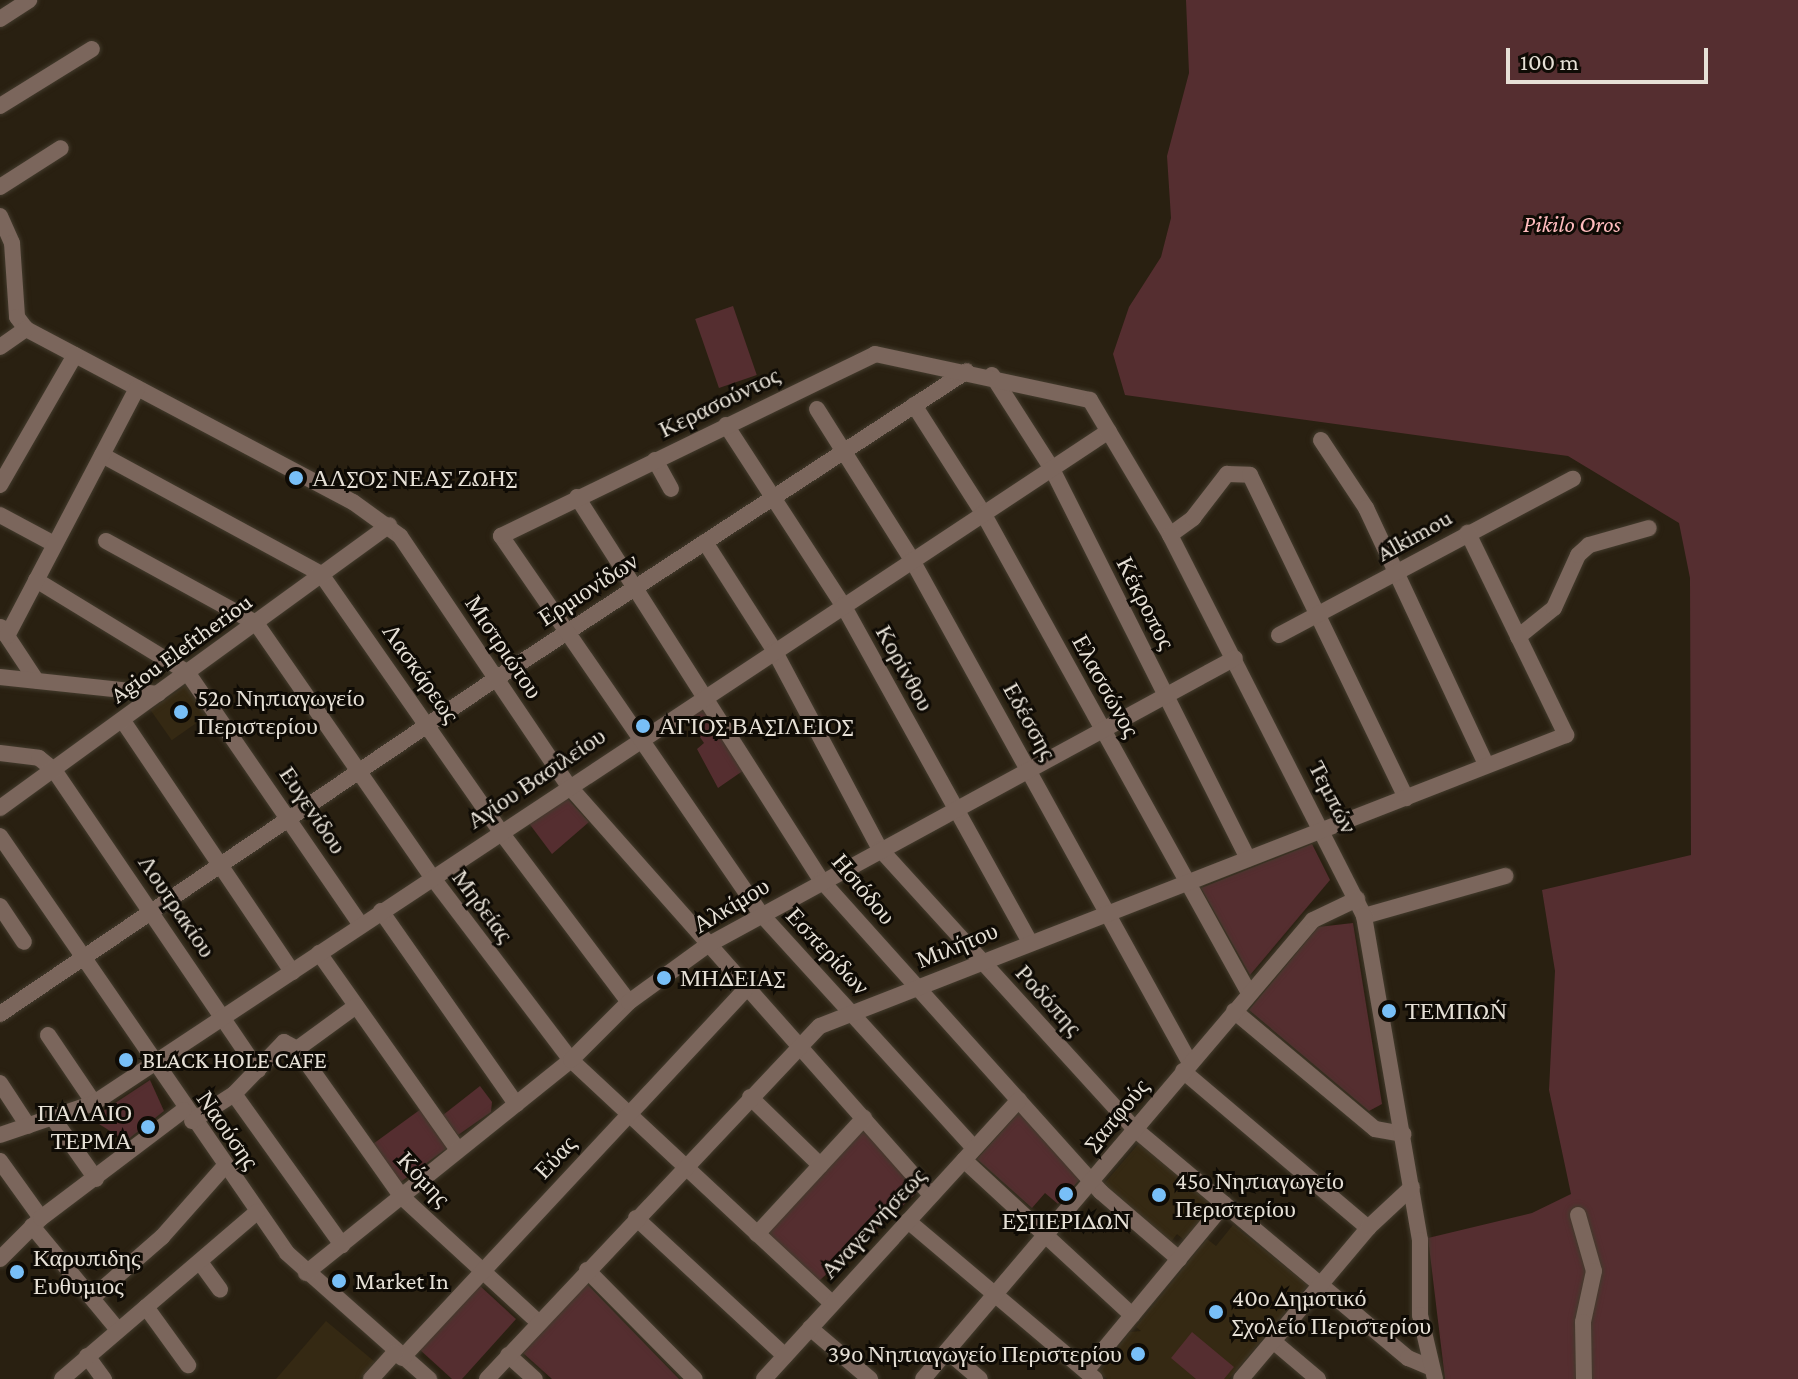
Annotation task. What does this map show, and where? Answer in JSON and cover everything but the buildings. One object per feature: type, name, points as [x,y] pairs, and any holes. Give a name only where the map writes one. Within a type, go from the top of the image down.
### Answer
[{"type":"street","points":[[0,19],[29,0]]},
{"type":"street","points":[[0,106],[92,49]]},
{"type":"street","points":[[0,187],[61,148]]},
{"type":"street","points":[[0,216],[17,317],[26,329],[0,347]]},
{"type":"street","name":"Μιστριώτου","points":[[26,329],[389,525],[568,785],[706,946],[931,1195]]},
{"type":"street","name":"Κερασούντος","points":[[501,536],[875,354],[967,371]]},
{"type":"street","points":[[0,485],[75,355]]},
{"type":"street","name":"Τεμπών","points":[[967,371],[1081,395],[1109,431],[1170,535],[1357,899],[1364,916],[1404,1134],[1432,1373]]},
{"type":"street","name":"Ερμιονίδων","points":[[0,1014],[497,678],[967,371]]},
{"type":"street","name":"Κέκροπος","points":[[992,375],[1052,469],[1248,858]]},
{"type":"street","points":[[36,680],[4,631],[36,580],[137,388]]},
{"type":"street","name":"Ελασσώνος","points":[[914,405],[983,513],[1184,882],[1249,993]]},
{"type":"street","name":"Εδέσσης","points":[[817,409],[912,560],[1028,768],[1186,1067],[1368,1228]]},
{"type":"street","name":"Κορίνθου","points":[[726,425],[843,605],[1030,942]]},
{"type":"street","name":"Αγίου Βασιλείου","points":[[0,1135],[55,1121],[94,1103],[154,1065],[568,785],[1109,431]]},
{"type":"street","points":[[1321,440],[1366,508],[1486,764]]},
{"type":"street","name":"Λασκάρεως","points":[[102,455],[321,574],[500,831],[629,1002]]},
{"type":"street","points":[[655,460],[671,489]]},
{"type":"street","points":[[1170,535],[1193,518],[1227,474],[1250,475],[1322,614],[1406,798]]},
{"type":"street","name":"Alkimou","points":[[1279,635],[1573,479]]},
{"type":"street","name":"Ησιόδου","points":[[577,497],[706,695],[821,880],[1091,1181],[1179,1259]]},
{"type":"street","points":[[0,515],[54,544]]},
{"type":"street","name":"Agiou Eleftheriou","points":[[0,808],[389,525]]},
{"type":"street","points":[[1468,533],[1518,637],[1554,608],[1578,555],[1589,545],[1649,528]]},
{"type":"street","name":"Εσπερίδων","points":[[501,536],[638,740],[761,914],[853,1013],[1043,1238],[1132,1315]]},
{"type":"street","name":"Μηδείας","points":[[106,541],[256,623],[432,877],[571,1060],[832,1303]]},
{"type":"street","name":"Ροδόπης","points":[[705,542],[774,650],[880,849],[1136,1130],[1408,1358],[1432,1373]]},
{"type":"street","name":"Ευγενίδου","points":[[36,580],[187,672],[361,925]]},
{"type":"street","name":"Μιλήτου","points":[[487,1379],[796,1046],[820,1026],[1566,735],[1518,637]]},
{"type":"street","name":"Αλκίμου","points":[[306,1273],[571,1060],[629,1002],[706,946],[821,880],[1235,658]]},
{"type":"street","points":[[0,677],[158,694]]},
{"type":"street","points":[[123,721],[292,972]]},
{"type":"street","points":[[0,753],[39,758],[54,770]]},
{"type":"street","name":"Λουτρακίου","points":[[54,770],[258,1070]]},
{"type":"street","name":"Ναούσης","points":[[0,836],[257,1212],[306,1273],[429,1379]]},
{"type":"street","points":[[1364,916],[1505,876]]},
{"type":"street","name":"Σαπφούς","points":[[923,1379],[1313,920],[1357,899]]},
{"type":"street","points":[[0,906],[24,942]]},
{"type":"street","points":[[381,911],[516,1104]]},
{"type":"street","points":[[319,953],[458,1150]]},
{"type":"street","name":"Εύας","points":[[371,1379],[483,1270],[745,990]]},
{"type":"street","points":[[0,1259],[36,1222],[96,1179],[188,1115],[234,1094],[284,1042],[297,1049],[356,1006]]},
{"type":"street","points":[[1234,1011],[1375,1129],[1404,1134]]},
{"type":"street","points":[[48,1035],[94,1103]]},
{"type":"street","name":"Κόμης","points":[[297,1049],[401,1196],[538,1322]]},
{"type":"street","points":[[0,1083],[28,1126]]},
{"type":"street","points":[[234,1094],[342,1245]]},
{"type":"street","points":[[750,1097],[820,1165]]},
{"type":"street","name":"Αναγεννήσεως","points":[[764,1379],[1019,1100]]},
{"type":"street","points":[[757,1234],[864,1118]]},
{"type":"street","points":[[55,1121],[96,1179]]},
{"type":"street","points":[[0,1161],[36,1222],[118,1330]]},
{"type":"street","points":[[92,1298],[162,1237],[224,1167]]},
{"type":"street","points":[[1241,1379],[1368,1228],[1412,1187]]},
{"type":"street","points":[[908,1221],[1090,1375],[1132,1315],[1224,1204]]},
{"type":"street","points":[[62,1379],[257,1212]]},
{"type":"street","points":[[1578,1215],[1594,1271],[1583,1322],[1584,1379]]},
{"type":"street","points":[[636,1218],[785,1356]]},
{"type":"street","points":[[200,1262],[220,1290]]},
{"type":"street","points":[[587,1270],[695,1379]]},
{"type":"street","points":[[146,1307],[188,1365]]},
{"type":"street","points":[[810,1328],[870,1379]]},
{"type":"street","points":[[1273,1341],[1318,1379]]},
{"type":"street","points":[[947,1351],[980,1379]]},
{"type":"street","points":[[508,1355],[535,1379]]},
{"type":"street","points":[[87,1356],[104,1379]]},
{"type":"shaded area","name":"52ο Νηπιαγωγείο Περιστερίου","points":[[189,683],[210,713],[172,740],[150,710]]},
{"type":"shaded area","name":"45ο Νηπιαγωγείο Περιστερίου","points":[[1140,1142],[1214,1206],[1185,1241],[1177,1234],[1171,1242],[1103,1185]]},
{"type":"shaded area","name":"40ο Δημοτικό Σχολείο Περιστερίου","points":[[1233,1225],[1308,1285],[1229,1379],[1107,1379],[1099,1372],[1130,1332],[1141,1331],[1136,1327],[1207,1239],[1216,1246]]},
{"type":"shaded area","points":[[326,1321],[375,1362],[360,1379],[276,1379]]},
{"type":"green space","name":"Pikilo Oros","points":[[1186,0],[1798,0],[1798,1379],[1445,1379],[1428,1238],[1532,1213],[1571,1194],[1549,1090],[1555,971],[1542,890],[1691,855],[1690,578],[1679,523],[1568,456],[1125,395],[1113,354],[1129,307],[1161,257],[1171,218],[1167,156],[1189,73]]},
{"type":"green space","points":[[733,306],[757,375],[719,388],[695,319]]},
{"type":"green space","points":[[704,705],[747,768],[718,788],[697,749],[704,743],[687,718]]},
{"type":"green space","points":[[565,796],[589,822],[552,854],[528,822]]},
{"type":"green space","points":[[1312,844],[1330,880],[1250,975],[1201,888]]},
{"type":"green space","points":[[1353,923],[1382,1104],[1369,1111],[1249,1010],[1318,927]]},
{"type":"green space","points":[[150,1080],[164,1111],[126,1141],[91,1119]]},
{"type":"green space","points":[[480,1086],[492,1102],[491,1112],[458,1135],[443,1115]]},
{"type":"green space","points":[[421,1109],[449,1147],[401,1182],[373,1144]]},
{"type":"green space","points":[[1021,1110],[1081,1178],[1058,1204],[1045,1193],[1032,1208],[977,1159]]},
{"type":"green space","points":[[864,1130],[919,1191],[813,1286],[758,1225]]},
{"type":"green space","points":[[586,1283],[679,1379],[552,1379],[523,1353]]},
{"type":"green space","points":[[478,1284],[516,1319],[462,1379],[452,1379],[419,1349]]},
{"type":"green space","points":[[1192,1332],[1234,1367],[1224,1379],[1196,1379],[1171,1358]]},
{"type":"place","name":"ΑΛΣΟΣ ΝΕΑΣ ΖΩΗΣ","points":[[296,478]]},
{"type":"place","name":"52ο Νηπιαγωγείο Περιστερίου","points":[[181,712]]},
{"type":"place","name":"ΑΓΙΟΣ ΒΑΣΙΛΕΙΟΣ","points":[[643,726]]},
{"type":"place","name":"ΜΗΔΕΙΑΣ","points":[[664,978]]},
{"type":"place","name":"ΤΕΜΠΏΝ","points":[[1389,1011]]},
{"type":"place","name":"BLACK HOLE CAFE","points":[[126,1060]]},
{"type":"place","name":"ΠΑΛΑΙΟ ΤΕΡΜΑ","points":[[148,1127]]},
{"type":"place","name":"ΕΣΠΕΡΙΔΩΝ","points":[[1066,1194]]},
{"type":"place","name":"45ο Νηπιαγωγείο Περιστερίου","points":[[1159,1195]]},
{"type":"place","name":"Καρυπιδης Ευθυμιος","points":[[17,1272]]},
{"type":"place","name":"Market In","points":[[339,1281]]},
{"type":"place","name":"40ο Δημοτικό Σχολείο Περιστερίου","points":[[1216,1312]]},
{"type":"place","name":"39ο Νηπιαγωγείο Περιστερίου","points":[[1138,1354]]}]
